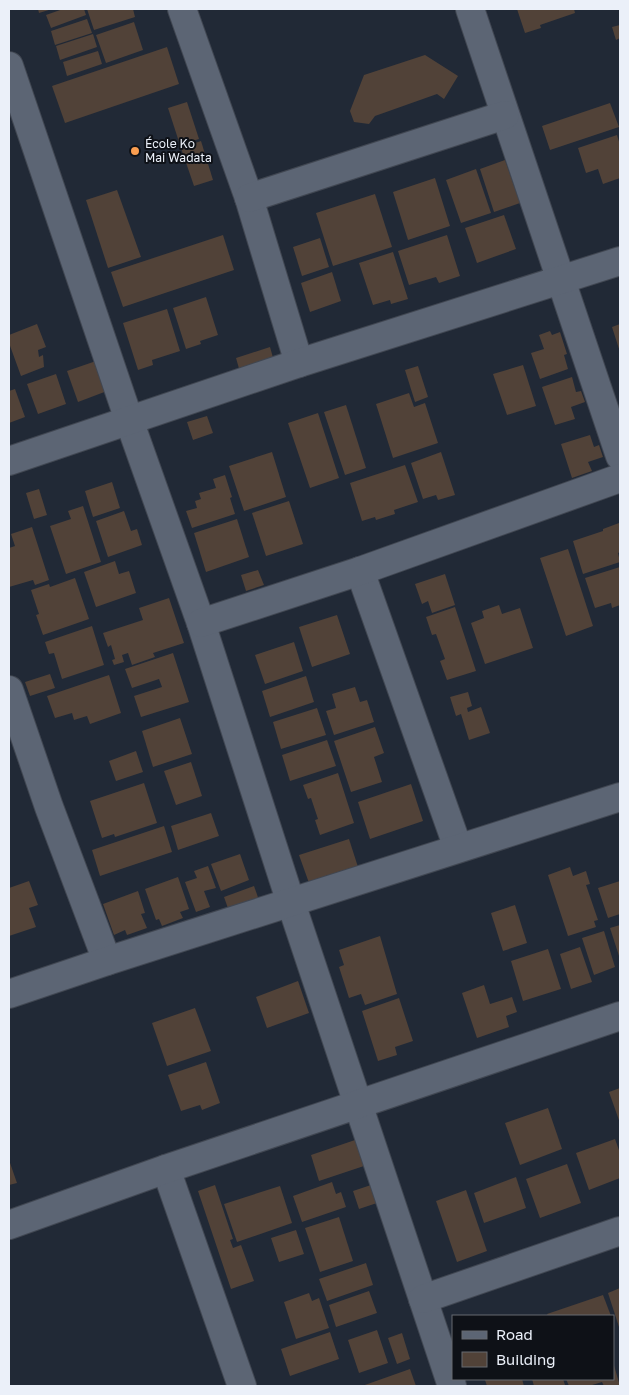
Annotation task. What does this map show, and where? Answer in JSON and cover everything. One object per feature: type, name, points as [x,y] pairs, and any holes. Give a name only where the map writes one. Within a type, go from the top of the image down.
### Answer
[{"type":"street","points":[[182,9],[248,198],[300,363]]},
{"type":"street","points":[[470,9],[620,456]]},
{"type":"street","points":[[9,66],[128,420],[200,623],[290,903],[452,1386]]},
{"type":"street","points":[[248,198],[505,115]]},
{"type":"street","points":[[9,461],[300,363],[620,261]]},
{"type":"street","points":[[200,623],[360,571],[620,478]]},
{"type":"street","points":[[360,571],[458,848]]},
{"type":"street","points":[[9,690],[49,808],[107,961]]},
{"type":"street","points":[[9,994],[620,797]]},
{"type":"street","points":[[9,1225],[166,1169],[620,1016]]},
{"type":"street","points":[[166,1169],[242,1386]]},
{"type":"street","points":[[423,1299],[620,1230]]},
{"type":"building","points":[[38,9],[52,9],[39,13]]},
{"type":"building","points":[[63,9],[84,9],[86,15],[51,28],[46,15]]},
{"type":"building","points":[[87,9],[133,9],[135,17],[94,30]]},
{"type":"building","points":[[517,9],[574,9],[575,13],[540,25],[541,28],[525,33]]},
{"type":"building","points":[[87,19],[92,33],[55,45],[51,31]]},
{"type":"building","points":[[134,22],[143,50],[106,63],[96,35]]},
{"type":"building","points":[[620,25],[620,38],[616,40],[612,27]]},
{"type":"building","points":[[93,34],[97,47],[60,60],[56,46]]},
{"type":"building","points":[[167,47],[179,84],[65,123],[52,86]]},
{"type":"building","points":[[98,51],[102,64],[67,76],[63,62]]},
{"type":"building","points":[[425,55],[458,76],[444,99],[437,94],[375,116],[369,124],[354,122],[350,111],[364,75]]},
{"type":"building","points":[[187,102],[199,139],[180,145],[168,108]]},
{"type":"building","points":[[610,103],[619,127],[550,150],[542,126]]},
{"type":"building","points":[[617,135],[620,145],[620,178],[603,184],[598,169],[586,173],[578,148]]},
{"type":"building","points":[[201,141],[213,180],[194,186],[181,148]]},
{"type":"building","points":[[505,160],[520,203],[494,212],[480,169]]},
{"type":"building","points":[[476,169],[491,213],[461,223],[446,180]]},
{"type":"building","points":[[435,178],[450,226],[408,240],[393,192]]},
{"type":"building","points":[[117,190],[141,257],[108,268],[86,200]]},
{"type":"building","points":[[375,194],[392,247],[333,266],[316,213]]},
{"type":"building","points":[[504,215],[516,249],[477,263],[465,228]]},
{"type":"building","points":[[223,235],[234,270],[123,307],[111,272]]},
{"type":"building","points":[[447,235],[460,276],[439,283],[436,277],[409,285],[398,251]]},
{"type":"building","points":[[320,238],[329,267],[302,276],[293,247]]},
{"type":"building","points":[[393,252],[408,299],[391,304],[390,300],[373,305],[359,263]]},
{"type":"building","points":[[332,272],[341,301],[310,312],[301,283]]},
{"type":"building","points":[[206,297],[218,335],[200,341],[201,344],[186,349],[173,308]]},
{"type":"building","points":[[167,309],[180,351],[152,360],[153,365],[138,370],[123,323]]},
{"type":"building","points":[[37,324],[46,347],[38,350],[39,357],[43,355],[44,367],[21,376],[9,343],[9,335]]},
{"type":"building","points":[[620,324],[620,352],[612,327]]},
{"type":"building","points":[[550,331],[552,335],[560,332],[567,354],[564,355],[568,369],[540,379],[531,353],[544,349],[539,335]]},
{"type":"building","points":[[270,347],[274,361],[240,372],[236,358]]},
{"type":"building","points":[[96,361],[107,391],[78,402],[67,371]]},
{"type":"building","points":[[523,365],[536,406],[507,415],[493,374]]},
{"type":"building","points":[[418,366],[428,397],[415,402],[405,370]]},
{"type":"building","points":[[56,374],[66,404],[38,414],[27,384]]},
{"type":"building","points":[[572,377],[576,392],[581,391],[585,402],[571,407],[575,419],[555,425],[542,387]]},
{"type":"building","points":[[15,389],[25,417],[9,423],[9,391]]},
{"type":"building","points":[[409,393],[414,407],[425,403],[438,443],[393,458],[376,404]]},
{"type":"building","points":[[346,405],[366,468],[345,475],[324,412]]},
{"type":"building","points":[[318,413],[339,478],[310,488],[288,423]]},
{"type":"building","points":[[207,416],[213,433],[193,440],[187,422]]},
{"type":"building","points":[[590,435],[594,447],[599,445],[603,457],[588,462],[592,471],[572,478],[561,444]]},
{"type":"building","points":[[272,452],[286,497],[244,511],[229,466]]},
{"type":"building","points":[[441,452],[455,495],[438,500],[436,495],[423,499],[411,463]]},
{"type":"building","points":[[405,465],[418,502],[394,510],[395,514],[376,520],[375,517],[362,521],[350,483]]},
{"type":"building","points":[[225,475],[235,514],[192,528],[186,511],[197,508],[195,501],[201,499],[199,493],[216,488],[213,479]]},
{"type":"building","points":[[112,482],[120,508],[93,517],[85,491]]},
{"type":"building","points":[[39,489],[47,515],[34,519],[26,493]]},
{"type":"building","points":[[289,501],[303,544],[266,556],[252,513]]},
{"type":"building","points":[[83,506],[101,562],[66,574],[50,526],[71,519],[68,511]]},
{"type":"building","points":[[124,511],[131,531],[137,529],[142,545],[108,557],[96,521]]},
{"type":"building","points":[[237,519],[249,557],[206,572],[194,533]]},
{"type":"building","points":[[619,523],[620,552],[618,553],[620,562],[583,574],[573,541],[603,531],[603,529]]},
{"type":"building","points":[[32,527],[49,580],[35,585],[33,580],[9,587],[9,548],[15,546],[11,534]]},
{"type":"building","points":[[568,549],[593,626],[566,636],[540,558]]},
{"type":"building","points":[[115,561],[119,574],[129,571],[136,593],[96,607],[84,572]]},
{"type":"building","points":[[620,567],[620,605],[612,608],[611,603],[595,608],[585,578]]},
{"type":"building","points":[[258,570],[264,585],[246,591],[241,575]]},
{"type":"building","points":[[445,574],[455,605],[432,613],[428,601],[422,604],[415,584]]},
{"type":"building","points":[[75,578],[89,619],[43,635],[36,615],[39,614],[31,590],[49,584],[50,587]]},
{"type":"building","points":[[169,598],[184,643],[153,653],[155,657],[132,665],[128,653],[122,655],[124,662],[114,665],[112,660],[115,659],[111,645],[108,647],[103,633],[143,620],[139,608]]},
{"type":"building","points":[[499,605],[502,614],[520,608],[533,648],[485,664],[471,623],[484,618],[482,611]]},
{"type":"building","points":[[455,607],[476,671],[447,680],[440,661],[445,659],[436,634],[432,635],[426,617]]},
{"type":"building","points":[[337,615],[350,654],[312,667],[299,627]]},
{"type":"building","points":[[92,626],[104,665],[62,679],[54,653],[49,654],[45,642]]},
{"type":"building","points":[[294,642],[303,671],[265,684],[255,655]]},
{"type":"building","points":[[173,653],[189,702],[141,717],[134,696],[162,687],[159,679],[132,688],[125,669]]},
{"type":"building","points":[[50,674],[55,688],[30,696],[25,682]]},
{"type":"building","points":[[109,675],[121,713],[90,724],[87,716],[74,720],[72,713],[55,718],[47,696]]},
{"type":"building","points":[[306,676],[314,702],[270,717],[262,691]]},
{"type":"building","points":[[355,687],[360,702],[367,700],[374,722],[334,735],[326,711],[336,708],[332,694]]},
{"type":"building","points":[[468,692],[472,706],[467,708],[468,712],[481,707],[490,733],[469,740],[461,714],[456,716],[450,697]]},
{"type":"building","points":[[317,708],[326,735],[281,749],[273,722]]},
{"type":"building","points":[[180,718],[192,754],[153,767],[142,731]]},
{"type":"building","points":[[375,727],[384,753],[374,757],[382,782],[351,792],[334,741]]},
{"type":"building","points":[[327,740],[336,766],[290,781],[282,755]]},
{"type":"building","points":[[136,751],[143,772],[116,781],[109,761]]},
{"type":"building","points":[[191,762],[202,796],[176,805],[164,771]]},
{"type":"building","points":[[338,773],[354,823],[320,835],[315,820],[318,819],[311,798],[308,799],[303,785]]},
{"type":"building","points":[[144,783],[157,823],[115,837],[114,834],[102,838],[90,801]]},
{"type":"building","points":[[411,784],[423,821],[370,839],[358,802]]},
{"type":"building","points":[[211,813],[219,836],[178,850],[171,826]]},
{"type":"building","points":[[164,826],[172,852],[100,876],[92,850]]},
{"type":"building","points":[[349,839],[358,867],[309,883],[299,855]]},
{"type":"building","points":[[240,854],[249,880],[221,891],[211,864]]},
{"type":"building","points":[[208,866],[216,888],[204,891],[210,907],[196,912],[185,882],[197,878],[194,871]]},
{"type":"building","points":[[570,867],[573,876],[586,871],[590,884],[586,885],[598,920],[594,921],[596,927],[568,936],[548,875]]},
{"type":"building","points":[[178,877],[189,909],[180,912],[183,918],[162,926],[159,919],[156,920],[145,889]]},
{"type":"building","points":[[29,881],[38,905],[29,908],[36,927],[9,936],[9,888]]},
{"type":"building","points":[[620,881],[620,914],[608,918],[598,888]]},
{"type":"building","points":[[254,886],[260,903],[230,914],[224,897]]},
{"type":"building","points":[[138,891],[145,913],[141,914],[147,928],[127,935],[125,930],[114,935],[103,904]]},
{"type":"building","points":[[515,905],[527,943],[503,951],[491,913]]},
{"type":"building","points":[[620,925],[620,959],[610,928]]},
{"type":"building","points":[[604,931],[615,967],[594,975],[582,938]]},
{"type":"building","points":[[380,936],[397,994],[365,1005],[361,994],[349,998],[339,967],[344,965],[339,950]]},
{"type":"building","points":[[580,947],[592,982],[571,989],[560,954]]},
{"type":"building","points":[[548,949],[561,989],[523,1001],[511,961]]},
{"type":"building","points":[[298,981],[309,1013],[267,1028],[256,997]]},
{"type":"building","points":[[484,985],[490,1004],[512,997],[517,1012],[506,1016],[509,1027],[477,1038],[462,993]]},
{"type":"building","points":[[399,998],[413,1041],[395,1047],[397,1055],[378,1061],[362,1011]]},
{"type":"building","points":[[195,1008],[211,1051],[167,1066],[152,1023]]},
{"type":"building","points":[[206,1062],[220,1103],[202,1110],[200,1105],[181,1111],[168,1075]]},
{"type":"building","points":[[620,1088],[620,1123],[609,1092]]},
{"type":"building","points":[[548,1108],[562,1149],[520,1165],[505,1123]]},
{"type":"building","points":[[615,1139],[620,1153],[620,1178],[589,1190],[576,1153]]},
{"type":"building","points":[[355,1140],[364,1166],[319,1181],[311,1155]]},
{"type":"building","points":[[9,1160],[17,1183],[9,1185]]},
{"type":"building","points":[[567,1164],[581,1203],[540,1218],[526,1179]]},
{"type":"building","points":[[516,1177],[526,1208],[484,1223],[474,1193]]},
{"type":"building","points":[[332,1182],[336,1194],[341,1192],[346,1207],[302,1222],[293,1196]]},
{"type":"building","points":[[374,1184],[380,1202],[359,1209],[353,1191]]},
{"type":"building","points":[[215,1185],[233,1239],[230,1240],[233,1248],[241,1245],[254,1281],[231,1289],[198,1191]]},
{"type":"building","points":[[280,1186],[292,1223],[237,1242],[224,1204]]},
{"type":"building","points":[[466,1190],[487,1251],[457,1262],[436,1201]]},
{"type":"building","points":[[339,1217],[353,1261],[320,1272],[305,1228]]},
{"type":"building","points":[[296,1230],[304,1254],[279,1262],[271,1238]]},
{"type":"building","points":[[366,1263],[373,1285],[327,1301],[319,1279]]},
{"type":"building","points":[[620,1288],[620,1330],[608,1293]]},
{"type":"building","points":[[369,1291],[377,1313],[336,1327],[329,1305]]},
{"type":"building","points":[[309,1293],[312,1301],[319,1298],[329,1328],[296,1339],[284,1302]]},
{"type":"building","points":[[603,1295],[611,1315],[548,1315]]},
{"type":"building","points":[[377,1330],[388,1363],[359,1373],[348,1340]]},
{"type":"building","points":[[330,1332],[339,1359],[290,1376],[281,1349]]},
{"type":"building","points":[[402,1333],[410,1359],[397,1364],[388,1338]]},
{"type":"building","points":[[614,1365],[620,1386],[604,1386],[602,1382],[589,1386],[569,1386],[566,1380],[614,1380]]},
{"type":"building","points":[[410,1369],[416,1386],[362,1386]]},
{"type":"building","points":[[485,1380],[522,1380],[524,1386],[487,1386]]},
{"type":"building","points":[[532,1380],[563,1380],[565,1385],[561,1386],[534,1386]]},
{"type":"place","name":"École Ko Mai Wadata","points":[[135,151]]}]
